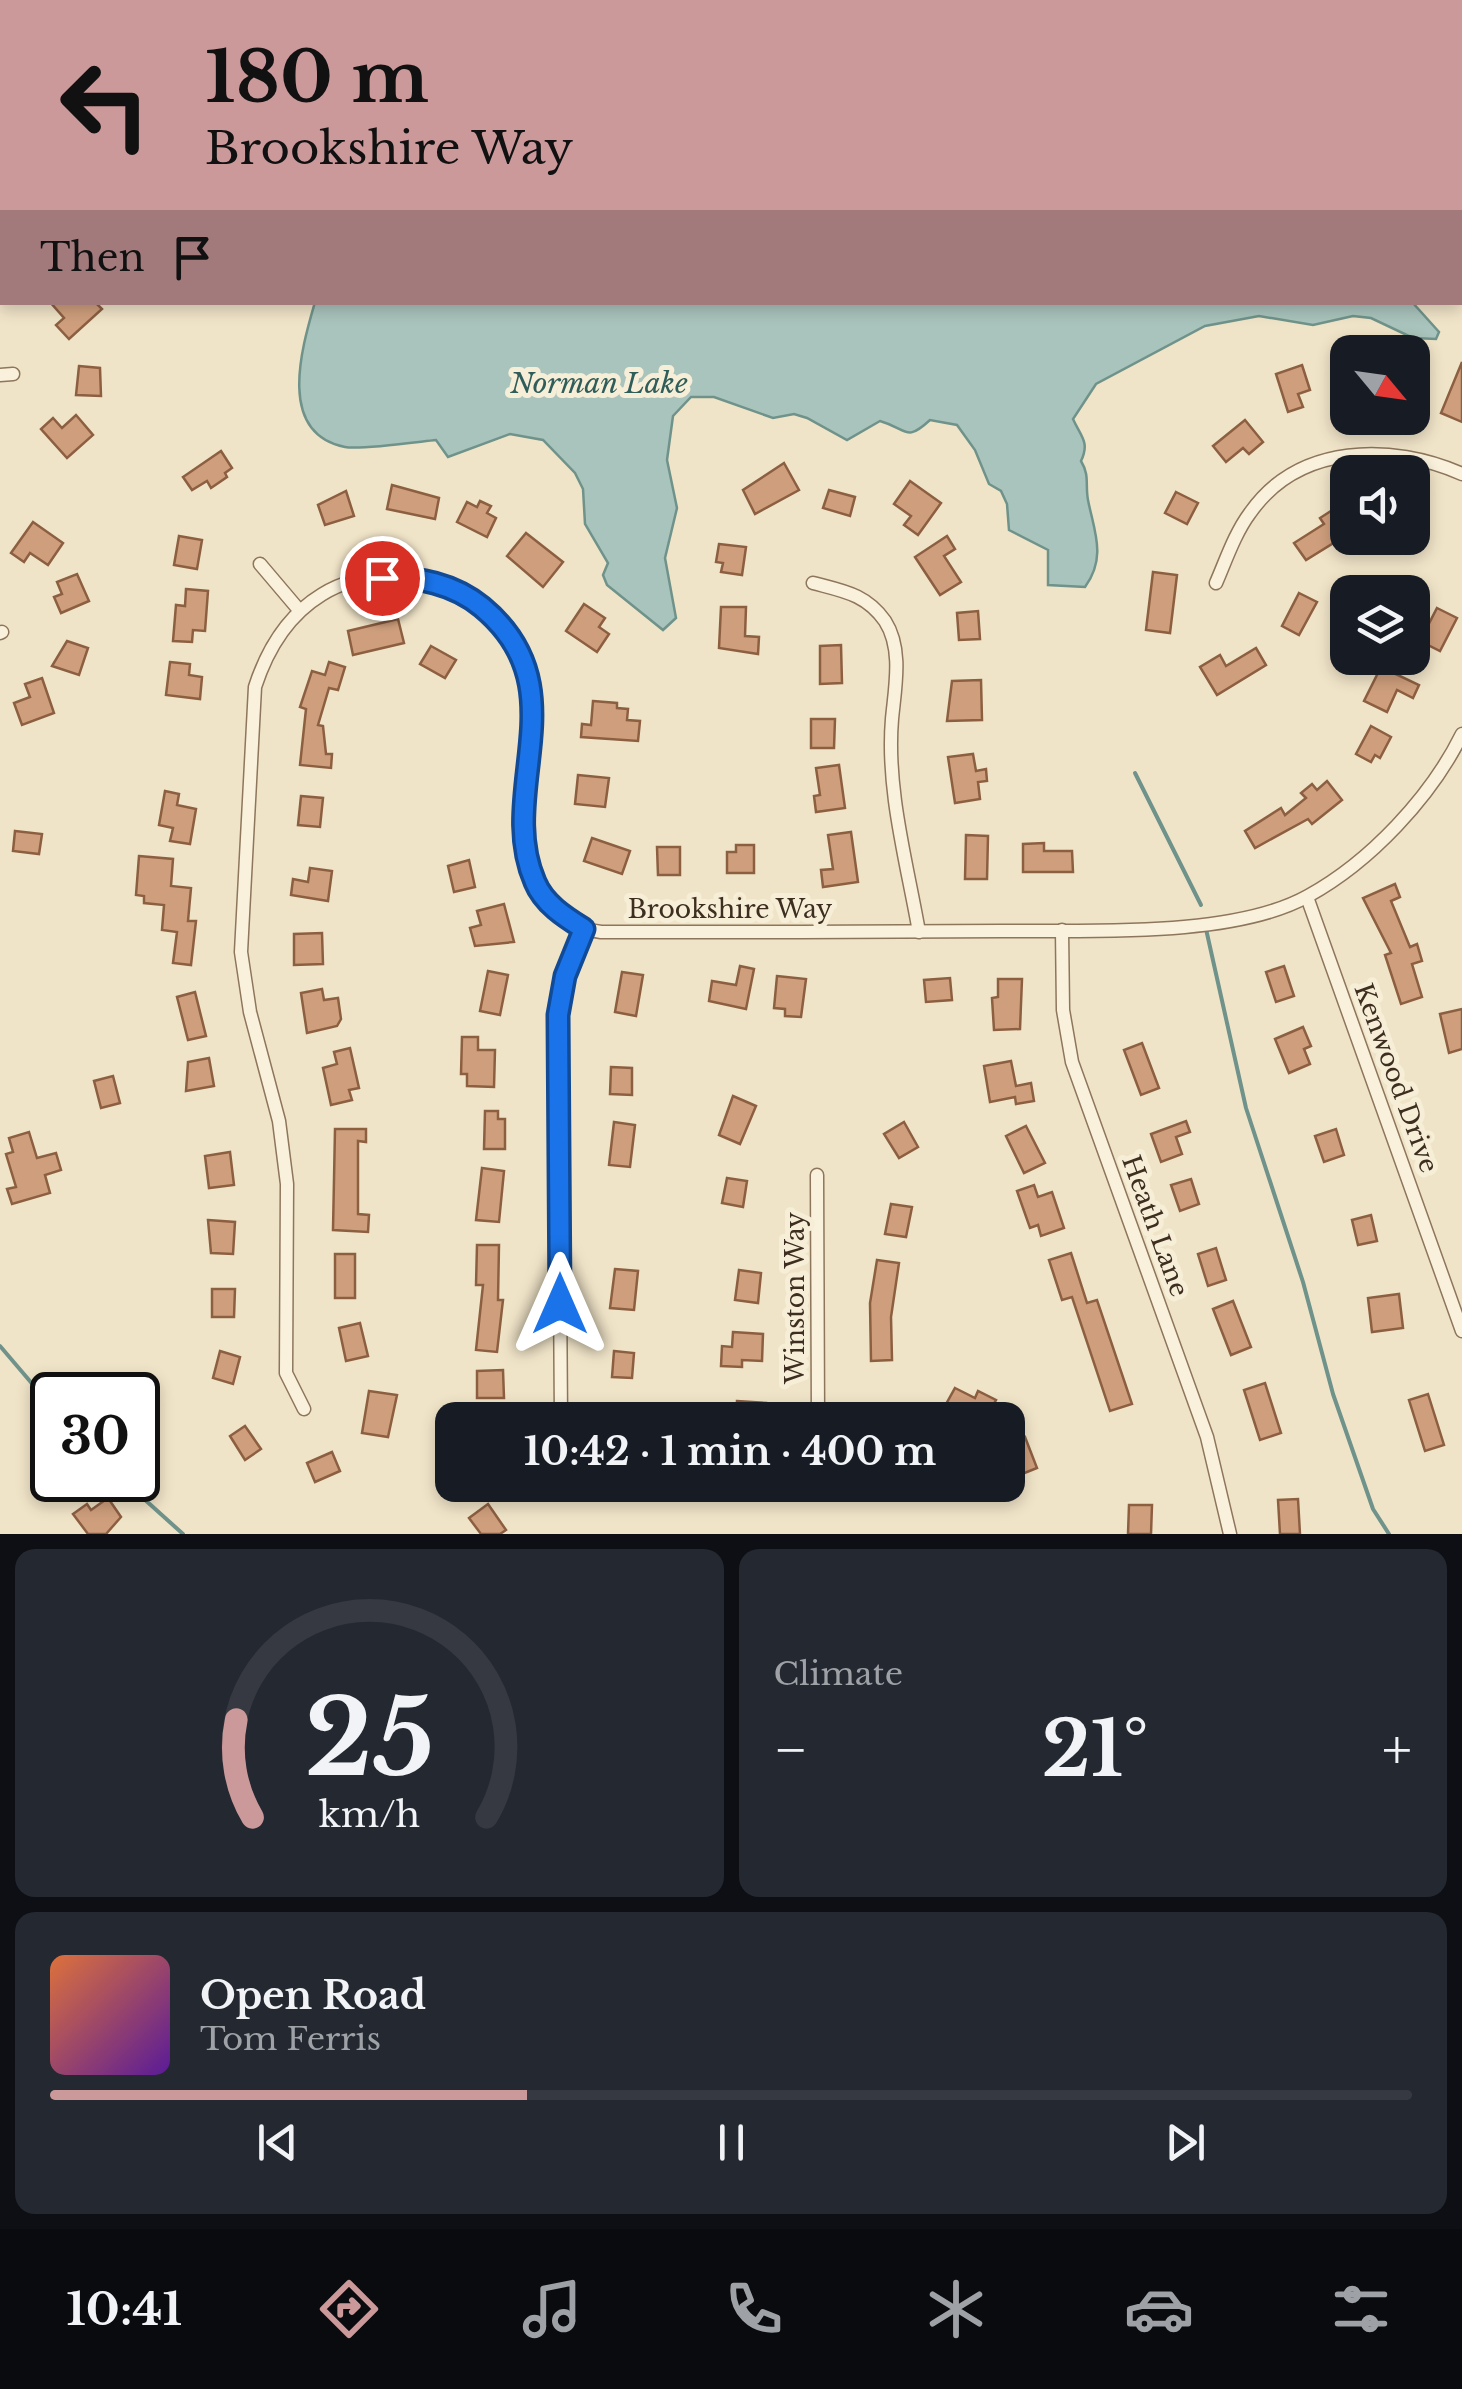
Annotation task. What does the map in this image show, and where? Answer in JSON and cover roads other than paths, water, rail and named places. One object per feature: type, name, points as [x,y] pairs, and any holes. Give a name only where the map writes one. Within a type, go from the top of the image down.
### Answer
[{"type":"street","points":[[1216,583],[1250,512],[1272,489],[1304,468],[1352,453],[1385,451],[1422,458],[1462,474]]},
{"type":"street","points":[[260,564],[299,610]]},
{"type":"street","points":[[304,1409],[286,1373],[286,1184],[279,1121],[250,1012],[241,952],[256,687],[267,652],[299,610],[320,594],[353,580],[410,576],[465,593],[501,623],[524,662],[533,702],[525,847],[536,884],[553,908],[584,929],[565,976],[558,1015],[561,1402]]},
{"type":"street","points":[[813,583],[866,598],[887,624],[898,664],[892,725],[897,805],[919,932]]},
{"type":"street","name":"Brookshire Way","points":[[584,929],[919,932],[1062,930],[1238,920],[1307,897],[1380,842],[1448,762],[1462,734]]},
{"type":"street","points":[[1448,762],[1462,768]]},
{"type":"street","name":"Kenwood Drive","points":[[1307,897],[1462,1330]]},
{"type":"street","name":"Heath Lane","points":[[1062,930],[1063,1010],[1072,1062],[1208,1437],[1230,1534]]},
{"type":"street","name":"Winston Way","points":[[816,1176],[818,1402]]},
{"type":"water","name":"Norman Lake","points":[[314,305],[1415,305],[1439,332],[1436,339],[1430,339],[1430,335],[1407,335],[1371,318],[1353,316],[1313,325],[1259,316],[1205,326],[1096,384],[1073,419],[1085,444],[1081,461],[1097,544],[1096,565],[1085,587],[1048,585],[1048,550],[1009,530],[1007,504],[1001,491],[989,484],[975,450],[957,425],[930,420],[911,433],[880,421],[847,440],[794,414],[773,418],[714,397],[691,397],[673,416],[667,460],[677,508],[665,558],[676,618],[663,630],[607,585],[603,575],[608,563],[585,524],[583,489],[575,473],[543,440],[510,434],[448,457],[436,440],[345,447],[323,439],[309,425],[299,386]]},
{"type":"waterway","points":[[1135,773],[1201,905]]},
{"type":"waterway","points":[[1206,929],[1246,1108],[1303,1282],[1333,1394],[1373,1509],[1389,1534]]},
{"type":"waterway","points":[[0,1346],[30,1381]]},
{"type":"waterway","points":[[147,1502],[183,1534]]}]
